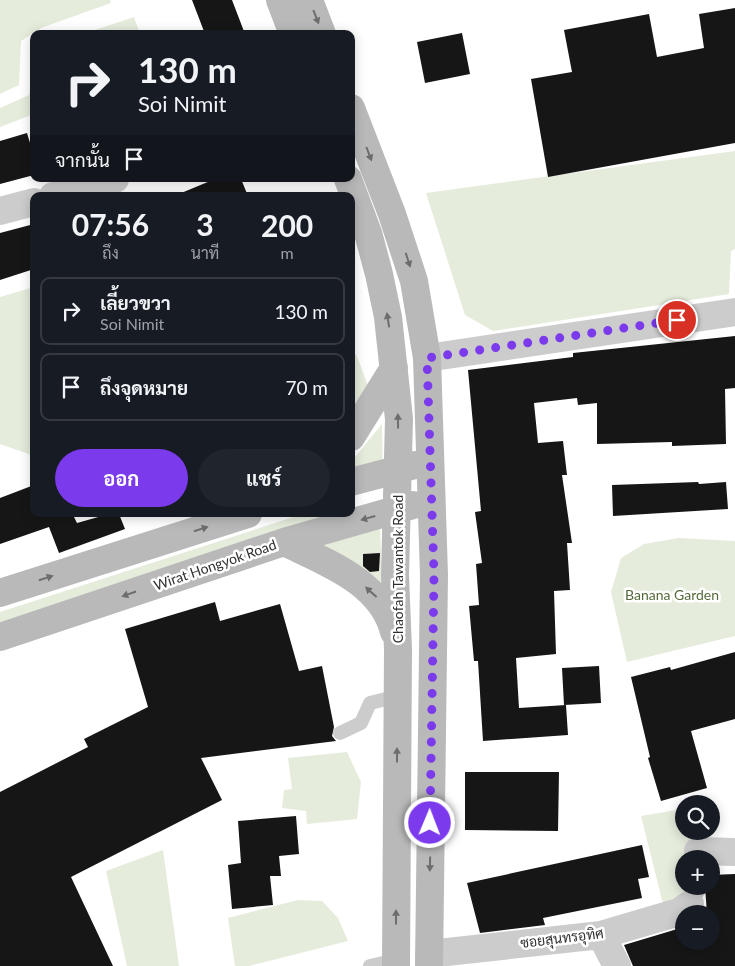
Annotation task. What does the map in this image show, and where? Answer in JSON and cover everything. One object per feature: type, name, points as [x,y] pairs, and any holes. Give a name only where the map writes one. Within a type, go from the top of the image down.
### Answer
[{"type":"main road","points":[[280,0],[291,30]]},
{"type":"main road","points":[[309,0],[320,30]]},
{"type":"main road","points":[[355,118],[392,214],[414,281],[427,358],[434,575],[429,960]]},
{"type":"main road","name":"Chaofah Tawantok Road","points":[[355,198],[368,233],[388,317],[398,419],[395,575],[398,696],[387,964]]},
{"type":"main road","points":[[355,431],[394,368]]},
{"type":"main road","points":[[355,481],[430,461]]},
{"type":"main road","name":"Wirat Hongyok Road","points":[[0,637],[284,542],[432,501]]},
{"type":"main road","points":[[0,593],[239,517]]},
{"type":"main road","points":[[284,542],[328,563],[373,592],[391,619],[398,650]]},
{"type":"street","points":[[68,192],[104,182]]},
{"type":"street","points":[[0,211],[30,203]]},
{"type":"street","points":[[427,358],[735,312]]},
{"type":"street","points":[[720,853],[735,852]]},
{"type":"street","name":"ซอยสุนทรอุทิศ","points":[[429,960],[602,935],[679,912],[693,895]]},
{"type":"street","points":[[602,935],[617,966]]},
{"type":"lane","points":[[340,733],[360,723],[370,703],[398,696]]},
{"type":"green space","points":[[0,0],[110,0],[111,3],[38,30],[30,30],[30,35],[21,41],[19,85],[0,94]]},
{"type":"green space","points":[[134,17],[139,30],[95,30]]},
{"type":"green space","points":[[30,89],[30,116],[0,127],[0,108],[29,95]]},
{"type":"green space","points":[[735,151],[735,249],[731,251],[729,294],[493,331],[465,315],[426,193]]},
{"type":"green space","points":[[30,288],[30,455],[0,444],[0,297]]},
{"type":"green space","points":[[355,354],[357,356],[373,399],[355,419]]},
{"type":"green space","points":[[382,424],[383,483],[355,484],[355,457]]},
{"type":"green space","points":[[294,517],[342,517],[0,625],[0,612]]},
{"type":"green space","points":[[380,523],[382,586],[317,548]]},
{"type":"green space","name":"Banana Garden","points":[[679,538],[735,541],[735,636],[627,662],[611,592],[621,558],[644,544]]},
{"type":"green space","points":[[347,752],[361,782],[357,819],[307,824],[306,811],[282,808],[284,790],[292,789],[288,758]]},
{"type":"green space","points":[[675,810],[675,840],[692,840],[694,844],[694,850],[675,850],[675,895],[686,895],[664,908],[641,816]]},
{"type":"green space","points":[[163,850],[179,966],[127,966],[106,871]]},
{"type":"green space","points":[[298,900],[322,901],[338,918],[348,941],[249,966],[235,966],[228,918]]},
{"type":"building","points":[[192,0],[232,0],[243,30],[203,30]]},
{"type":"building","points":[[735,8],[735,143],[548,177],[531,79],[572,72],[564,30],[649,14],[657,57],[704,48],[699,14]]},
{"type":"building","points":[[462,33],[470,74],[425,83],[417,42]]},
{"type":"building","points":[[27,133],[30,143],[30,176],[0,184],[0,141]]},
{"type":"building","points":[[208,182],[242,182],[246,192],[184,192]]},
{"type":"building","points":[[30,225],[30,270],[0,280],[0,233]]},
{"type":"building","points":[[735,336],[735,388],[725,389],[726,444],[672,446],[672,442],[597,444],[597,403],[578,405],[577,398],[534,403],[538,443],[563,441],[567,475],[562,475],[572,543],[567,543],[570,590],[554,591],[556,654],[516,658],[519,708],[566,705],[568,735],[483,741],[478,661],[474,661],[469,606],[479,605],[476,564],[482,563],[475,512],[481,511],[468,370],[573,357],[573,353]]},
{"type":"building","points":[[698,482],[699,484],[726,482],[728,509],[613,516],[612,485]]},
{"type":"building","points":[[30,487],[30,517],[74,517],[77,523],[98,517],[120,517],[125,529],[59,553],[49,527],[0,544],[0,498]]},
{"type":"building","points":[[380,553],[379,571],[370,572],[363,566],[363,554]]},
{"type":"building","points":[[215,602],[220,621],[280,604],[299,671],[322,666],[334,727],[332,736],[336,741],[201,758],[222,800],[71,877],[113,966],[0,966],[0,792],[88,747],[84,739],[148,707],[125,629]]},
{"type":"building","points":[[735,652],[735,719],[691,731],[707,788],[682,795],[675,795],[675,797],[661,801],[648,758],[650,757],[631,677],[670,667],[671,670]]},
{"type":"building","points":[[599,666],[601,703],[564,705],[562,668]]},
{"type":"building","points":[[465,772],[559,772],[558,831],[465,830]]},
{"type":"building","points":[[296,816],[299,854],[279,856],[281,876],[270,876],[273,905],[232,909],[228,865],[241,863],[238,821]]},
{"type":"building","points":[[642,845],[649,877],[638,879],[642,898],[543,918],[545,925],[480,933],[467,883]]},
{"type":"building","points":[[735,874],[735,966],[633,966],[624,945],[675,930],[675,950],[720,950],[720,905],[706,905],[706,895],[720,895],[720,875]]},
{"type":"route","points":[[430,823],[434,575],[427,358],[677,320]]}]
